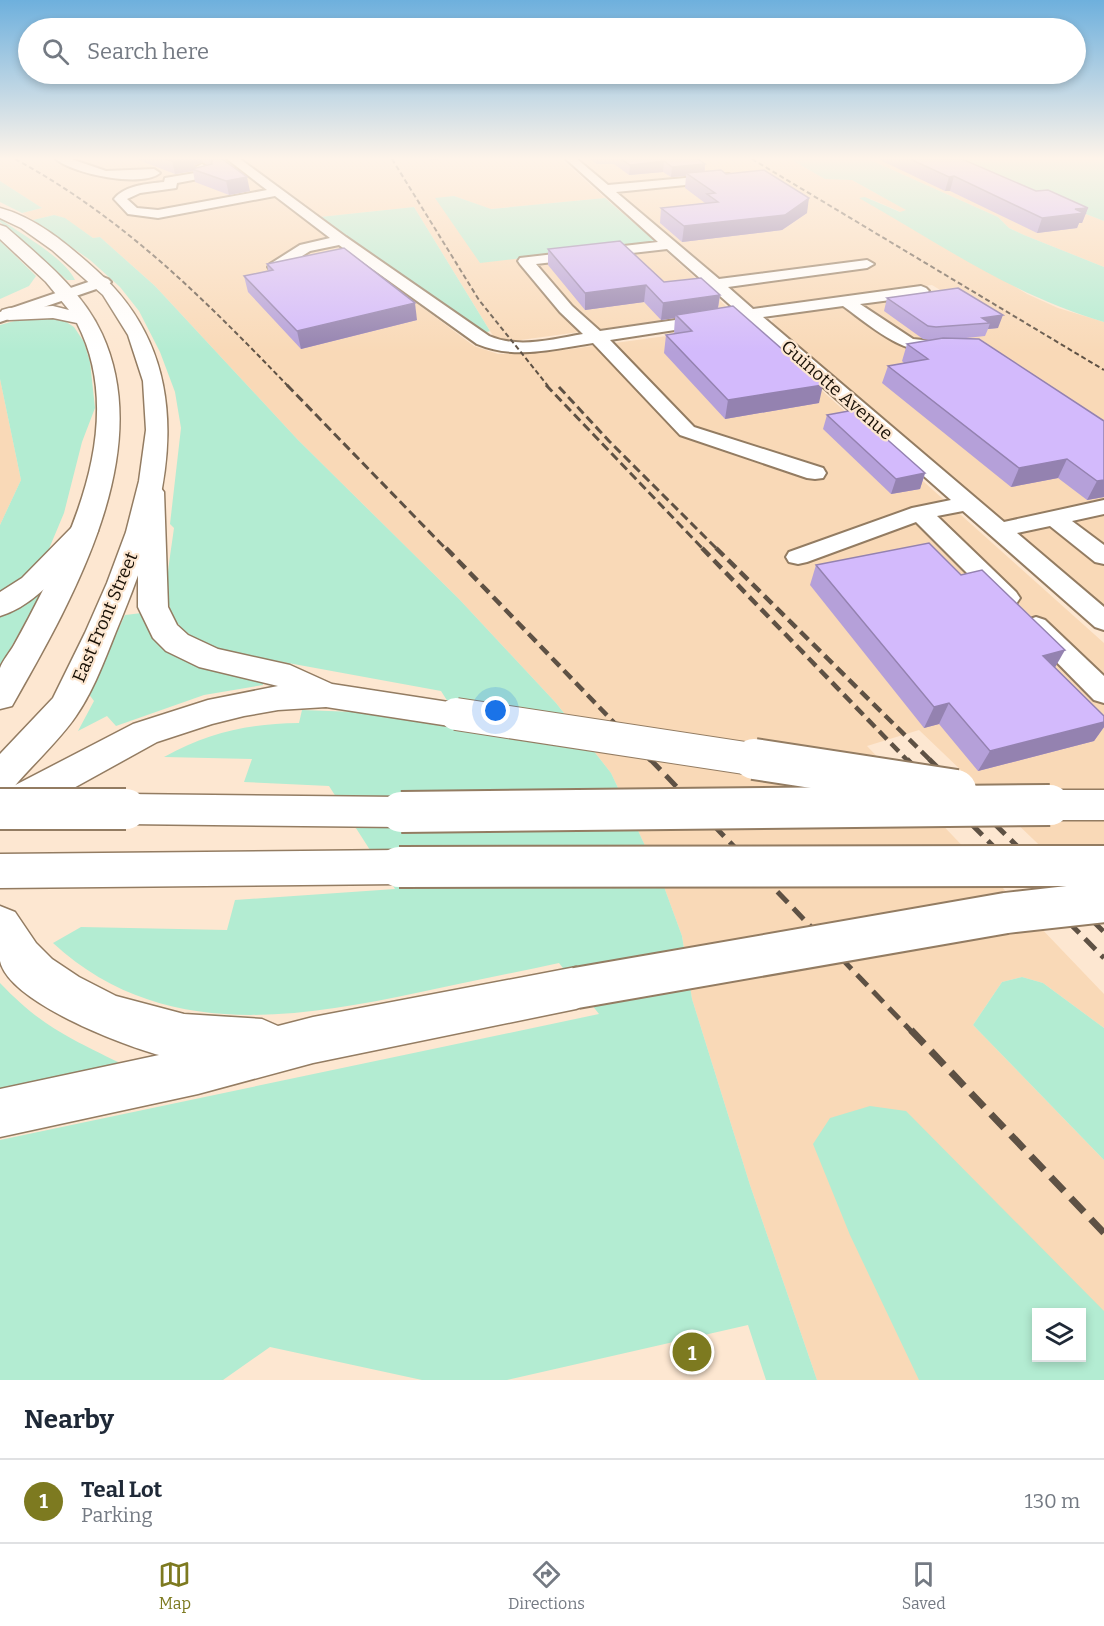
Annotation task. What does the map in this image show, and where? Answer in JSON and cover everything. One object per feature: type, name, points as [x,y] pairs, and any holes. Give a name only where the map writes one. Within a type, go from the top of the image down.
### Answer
[{"type":"main road","name":"East Front Street","points":[[0,778],[66,705],[121,587],[140,534],[151,492],[157,424],[155,390],[148,358],[137,328],[119,300],[77,259],[24,223]]},
{"type":"main road","points":[[0,230],[64,291],[93,335],[107,376],[110,422],[101,473],[84,531],[32,641],[0,697]]},
{"type":"main road","points":[[3,312],[53,312],[83,319]]},
{"type":"main road","points":[[151,492],[153,607],[164,631],[177,643],[210,659],[279,673],[326,695]]},
{"type":"main road","points":[[0,606],[32,584],[84,531]]},
{"type":"main road","points":[[0,809],[120,744],[171,723],[255,702],[326,695],[1050,805]]},
{"type":"main road","points":[[0,809],[401,812],[1104,805]]},
{"type":"main road","points":[[0,871],[99,868],[1104,866]]},
{"type":"main road","points":[[0,1113],[198,1070],[313,1040],[576,988],[1006,913],[1104,902]]},
{"type":"main road","points":[[0,925],[29,967],[44,979],[82,1004],[122,1022],[188,1039],[232,1042],[313,1040]]},
{"type":"street","points":[[319,223],[483,340],[515,348],[921,291]]},
{"type":"street","name":"Guinotte Avenue","points":[[643,223],[1104,621]]},
{"type":"street","points":[[275,267],[305,248],[341,240]]},
{"type":"street","points":[[669,246],[525,261],[566,309],[598,337],[687,431],[815,473]]},
{"type":"street","points":[[715,284],[867,264]]},
{"type":"street","points":[[3,312],[64,291],[103,282]]},
{"type":"street","points":[[844,300],[907,343],[931,348],[961,346]]},
{"type":"street","points":[[798,556],[920,513],[969,503]]},
{"type":"street","points":[[999,530],[1104,507]]},
{"type":"street","points":[[920,513],[1104,693]]},
{"type":"street","points":[[1054,518],[1104,557]]},
{"type":"shaded area","points":[[72,223],[310,223],[474,346],[498,354],[541,353],[740,326],[753,329],[1104,643],[1104,907],[919,730],[867,746],[1104,994],[1104,1028],[1043,983],[1022,977],[1002,982],[973,1025],[1104,1160],[1104,1380],[817,1380],[750,1185],[692,999],[682,936],[663,884],[611,773],[556,703],[459,599],[298,440],[155,286],[100,237],[93,238]]},
{"type":"shaded area","points":[[424,223],[558,223],[657,243],[728,308],[725,312],[506,342],[495,339]]},
{"type":"shaded area","points":[[652,223],[910,223],[1027,294],[1058,308],[1104,322],[1104,607],[773,325],[772,320],[782,315],[945,293],[932,285],[764,307],[746,304]]},
{"type":"shaded area","points":[[1004,223],[1104,223],[1104,267],[1024,235]]},
{"type":"shaded area","points":[[0,379],[21,480],[0,525]]},
{"type":"green space","points":[[2,223],[7,223],[62,263],[75,280],[67,280]]},
{"type":"green space","points":[[38,223],[73,223],[93,238],[100,237],[155,286],[298,440],[459,599],[556,703],[611,773],[663,884],[682,936],[692,999],[750,1185],[817,1380],[766,1380],[748,1325],[507,1380],[422,1380],[270,1347],[223,1380],[0,1380],[0,1140],[599,1014],[559,963],[368,1003],[273,1014],[226,1014],[180,1008],[136,995],[93,974],[53,943],[81,927],[227,930],[235,900],[395,889],[329,786],[244,782],[252,759],[164,757],[181,748],[229,731],[262,725],[299,723],[302,710],[356,712],[464,727],[441,691],[233,653],[207,644],[188,634],[176,621],[167,591],[174,528],[170,524],[181,428],[175,392],[160,352],[139,311],[120,287],[90,260]]},
{"type":"green space","points":[[329,223],[424,223],[490,331],[481,334]]},
{"type":"green space","points":[[453,223],[634,223],[657,243],[480,263]]},
{"type":"green space","points":[[902,223],[1004,223],[1024,235],[1104,267],[1104,322],[1040,298],[978,268]]},
{"type":"green space","points":[[0,241],[36,276],[29,286],[0,299]]},
{"type":"green space","points":[[57,316],[74,327],[84,342],[90,362],[95,408],[82,442],[64,513],[46,556],[40,558],[32,570],[0,595],[0,525],[21,480],[0,379],[0,325],[18,320]]},
{"type":"green space","points":[[45,587],[0,667],[0,614]]},
{"type":"green space","points":[[142,613],[193,664],[224,674],[263,682],[263,685],[204,695],[116,726],[107,716],[78,731],[94,701],[88,693],[125,615]]},
{"type":"green space","points":[[1022,977],[1043,983],[1104,1028],[1104,1160],[973,1025],[1002,982]]},
{"type":"green space","points":[[0,983],[41,1020],[118,1062],[114,1068],[0,1091]]},
{"type":"green space","points":[[870,1106],[906,1111],[1104,1311],[1104,1380],[919,1380],[850,1235],[813,1144],[830,1118]]},
{"type":"building","points":[[681,223],[708,223],[684,226]]},
{"type":"building","points":[[620,241],[664,282],[701,278],[720,295],[663,303],[646,285],[585,293],[548,249]]},
{"type":"building","points":[[344,248],[415,303],[297,331],[244,276],[273,270],[267,264]]},
{"type":"building","points":[[958,288],[1003,315],[982,318],[990,323],[928,326],[887,298]]},
{"type":"building","points":[[733,306],[823,385],[728,400],[666,335],[692,331],[676,315]]},
{"type":"building","points":[[943,338],[979,339],[1104,421],[1104,480],[1097,481],[1067,459],[1019,468],[888,366],[928,359],[907,344]]},
{"type":"building","points":[[854,410],[925,473],[896,479],[827,415]]},
{"type":"building","points":[[929,543],[961,575],[982,570],[1065,650],[1043,656],[1104,716],[1104,722],[990,751],[949,703],[934,707],[816,565]]},
{"type":"railway","points":[[113,223],[193,291],[288,386]]},
{"type":"railway","points":[[432,223],[479,300],[548,386]]},
{"type":"railway","points":[[859,223],[1104,370]]},
{"type":"railway","points":[[287,385],[447,550]]},
{"type":"railway","points":[[546,385],[704,550]]},
{"type":"railway","points":[[559,387],[609,441],[716,548]]},
{"type":"railway","points":[[446,548],[651,761]]},
{"type":"railway","points":[[702,548],[908,761]]},
{"type":"railway","points":[[716,548],[931,761]]},
{"type":"railway","points":[[650,759],[912,1032]]},
{"type":"railway","points":[[907,759],[1104,958]]},
{"type":"railway","points":[[929,759],[1104,932]]},
{"type":"railway","points":[[911,1030],[1104,1233]]},
{"type":"place","name":"Teal Lot","points":[[692,1352]]}]
